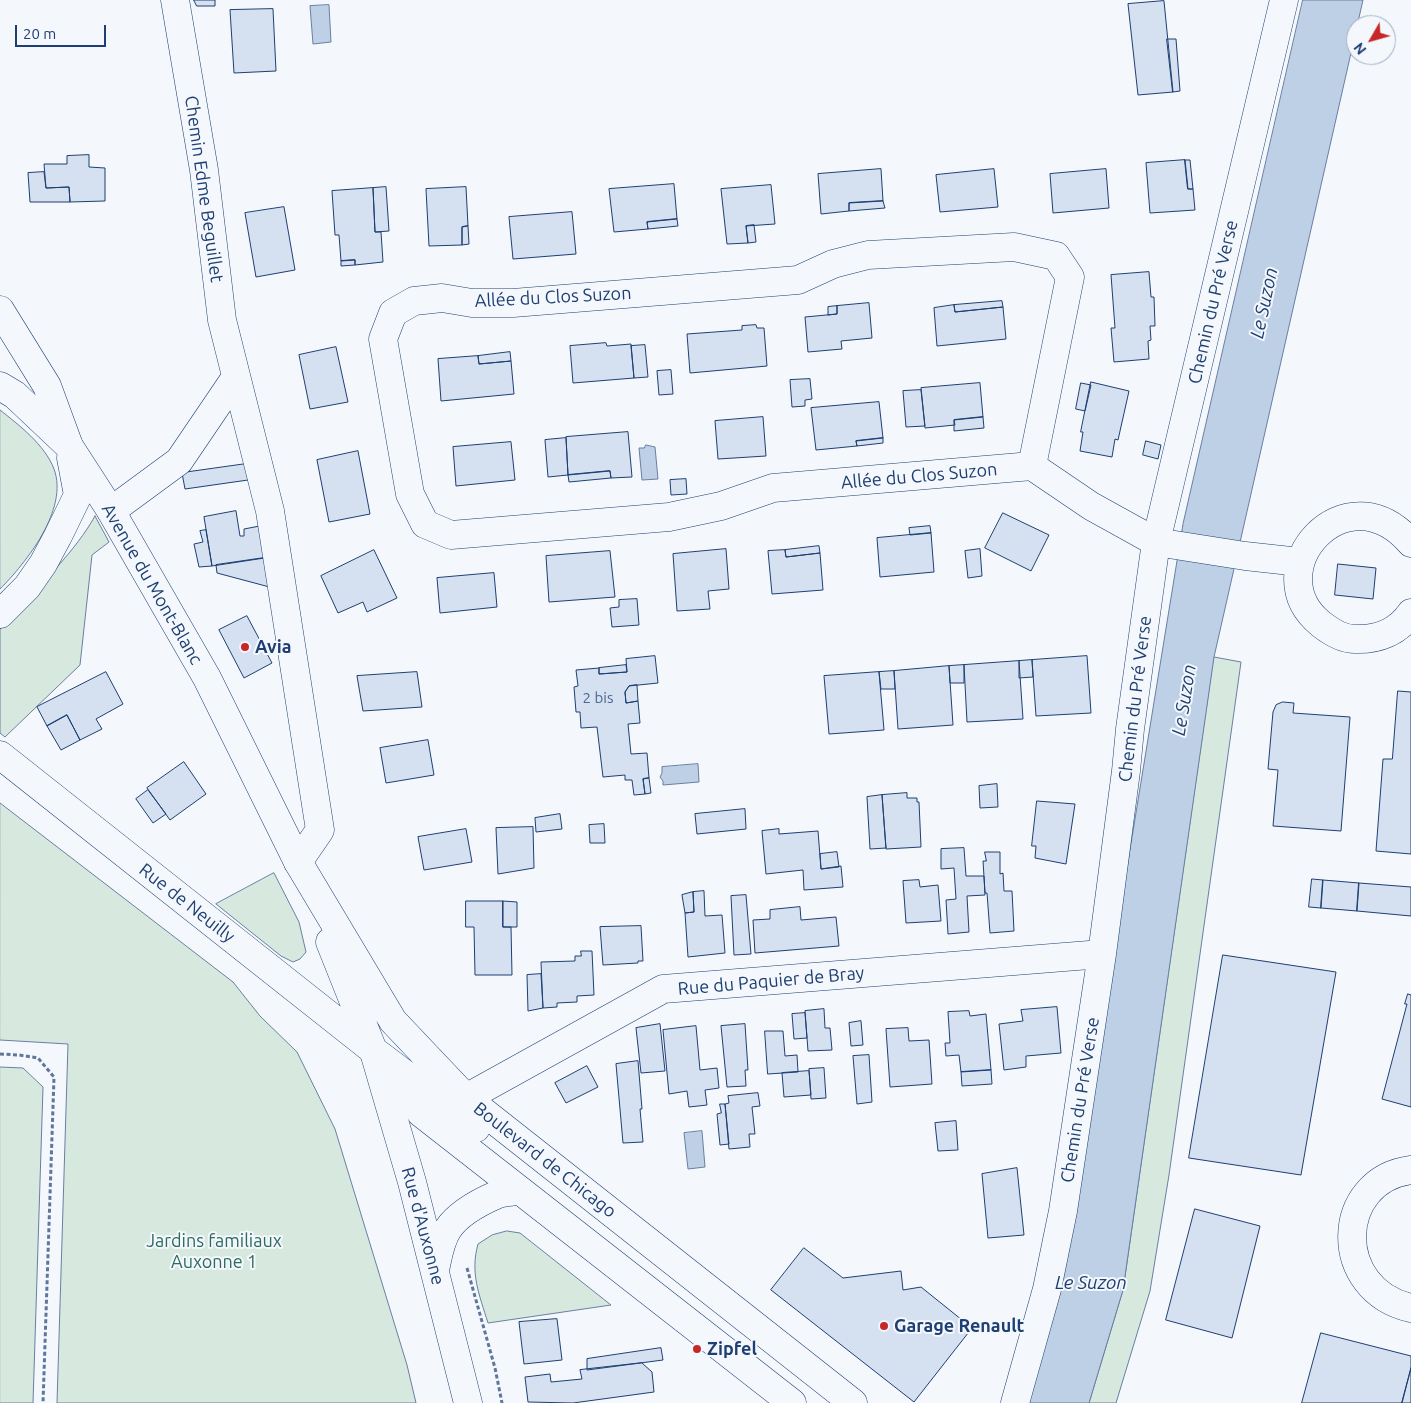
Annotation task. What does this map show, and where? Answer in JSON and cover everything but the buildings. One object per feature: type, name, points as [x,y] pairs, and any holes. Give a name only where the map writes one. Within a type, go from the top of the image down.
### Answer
[{"type":"street","name":"Chemin Edme Beguillet","points":[[175,0],[204,170],[222,320],[270,511],[320,830],[298,862]]},
{"type":"street","name":"Chemin du Pré Verse","points":[[1015,1403],[1047,1288],[1063,1211],[1102,954],[1156,542],[1284,0]]},
{"type":"street","name":"Allée du Clos Suzon","points":[[1014,247],[1056,256],[1070,277],[1032,466],[773,488],[721,506],[669,517],[451,535],[425,524],[410,494],[383,339],[393,313],[414,300],[442,298],[472,303],[513,303],[798,280],[833,264],[868,255],[1014,247]]},
{"type":"street","name":"Avenue du Mont-Blanc","points":[[0,310],[47,386],[69,446],[111,511],[207,678],[298,862]]},
{"type":"street","points":[[111,511],[180,461],[236,377]]},
{"type":"street","points":[[0,386],[15,395],[69,446],[78,495],[43,564],[27,587],[0,614]]},
{"type":"street","points":[[1032,466],[1092,506],[1156,542],[1245,556],[1300,562]]},
{"type":"street","points":[[1411,543],[1400,530],[1382,520],[1362,516],[1341,519],[1323,528],[1309,543],[1300,562],[1299,582],[1303,602],[1314,619],[1330,632],[1349,639],[1369,640],[1388,634],[1405,622],[1411,613]]},
{"type":"street","name":"Rue de Neuilly","points":[[0,755],[373,1050]]},
{"type":"street","points":[[298,862],[373,1050],[422,1113],[519,1191],[792,1403]]},
{"type":"street","name":"Boulevard de Chicago","points":[[298,862],[393,1022],[466,1098],[853,1403]]},
{"type":"street","name":"Rue du Paquier de Bray","points":[[466,1098],[663,989],[1102,954]]},
{"type":"street","points":[[373,1050],[536,1175],[586,1192]]},
{"type":"street","name":"Rue d'Auxonne","points":[[373,1050],[412,1182],[468,1403]]},
{"type":"street","points":[[1411,1170],[1402,1171],[1381,1181],[1365,1197],[1355,1217],[1352,1241],[1356,1264],[1368,1285],[1387,1300],[1411,1308]]},
{"type":"street","points":[[435,1270],[441,1244],[448,1229],[456,1219],[497,1194],[519,1191]]},
{"type":"path","points":[[0,1054],[38,1058],[54,1077],[43,1403]]},
{"type":"path","points":[[465,1263],[502,1403]]},
{"type":"green space","points":[[0,410],[38,444],[50,460],[57,485],[56,501],[42,534],[22,565],[0,589]]},
{"type":"green space","points":[[95,516],[109,542],[92,555],[80,665],[5,737],[0,733],[0,629],[38,591],[78,542]]},
{"type":"green space","points":[[1214,657],[1241,662],[1169,1175],[1150,1291],[1116,1403],[1089,1403],[1123,1290]]},
{"type":"green space","name":"Jardins familiaux Auxonne 1","points":[[0,803],[233,982],[260,1016],[297,1052],[335,1129],[407,1365],[416,1403],[57,1403],[68,1044],[0,1040]]},
{"type":"green space","points":[[274,873],[299,922],[306,952],[300,959],[293,962],[281,956],[216,904]]},
{"type":"green space","points":[[0,1067],[23,1068],[43,1087],[33,1403],[0,1403]]},
{"type":"green space","points":[[507,1231],[520,1233],[611,1305],[488,1323],[475,1274],[478,1244],[492,1235]]},
{"type":"water","name":"Le Suzon","points":[[1303,0],[1363,0],[1360,15],[1346,15],[1346,65],[1348,65],[1214,657],[1123,1290],[1089,1403],[1026,1403],[1064,1255],[1183,524]]},
{"type":"water","points":[[329,5],[331,42],[313,44],[310,6]]},
{"type":"water","points":[[646,445],[655,447],[658,479],[642,480],[639,448],[644,448]]},
{"type":"water","points":[[698,764],[699,782],[663,785],[660,777],[662,767]]},
{"type":"water","points":[[702,1131],[705,1167],[688,1169],[684,1133]]},
{"type":"place","name":"Avia","points":[[245,647]]},
{"type":"place","name":"Garage Renault","points":[[884,1326]]},
{"type":"place","name":"Zipfel","points":[[697,1349]]}]
